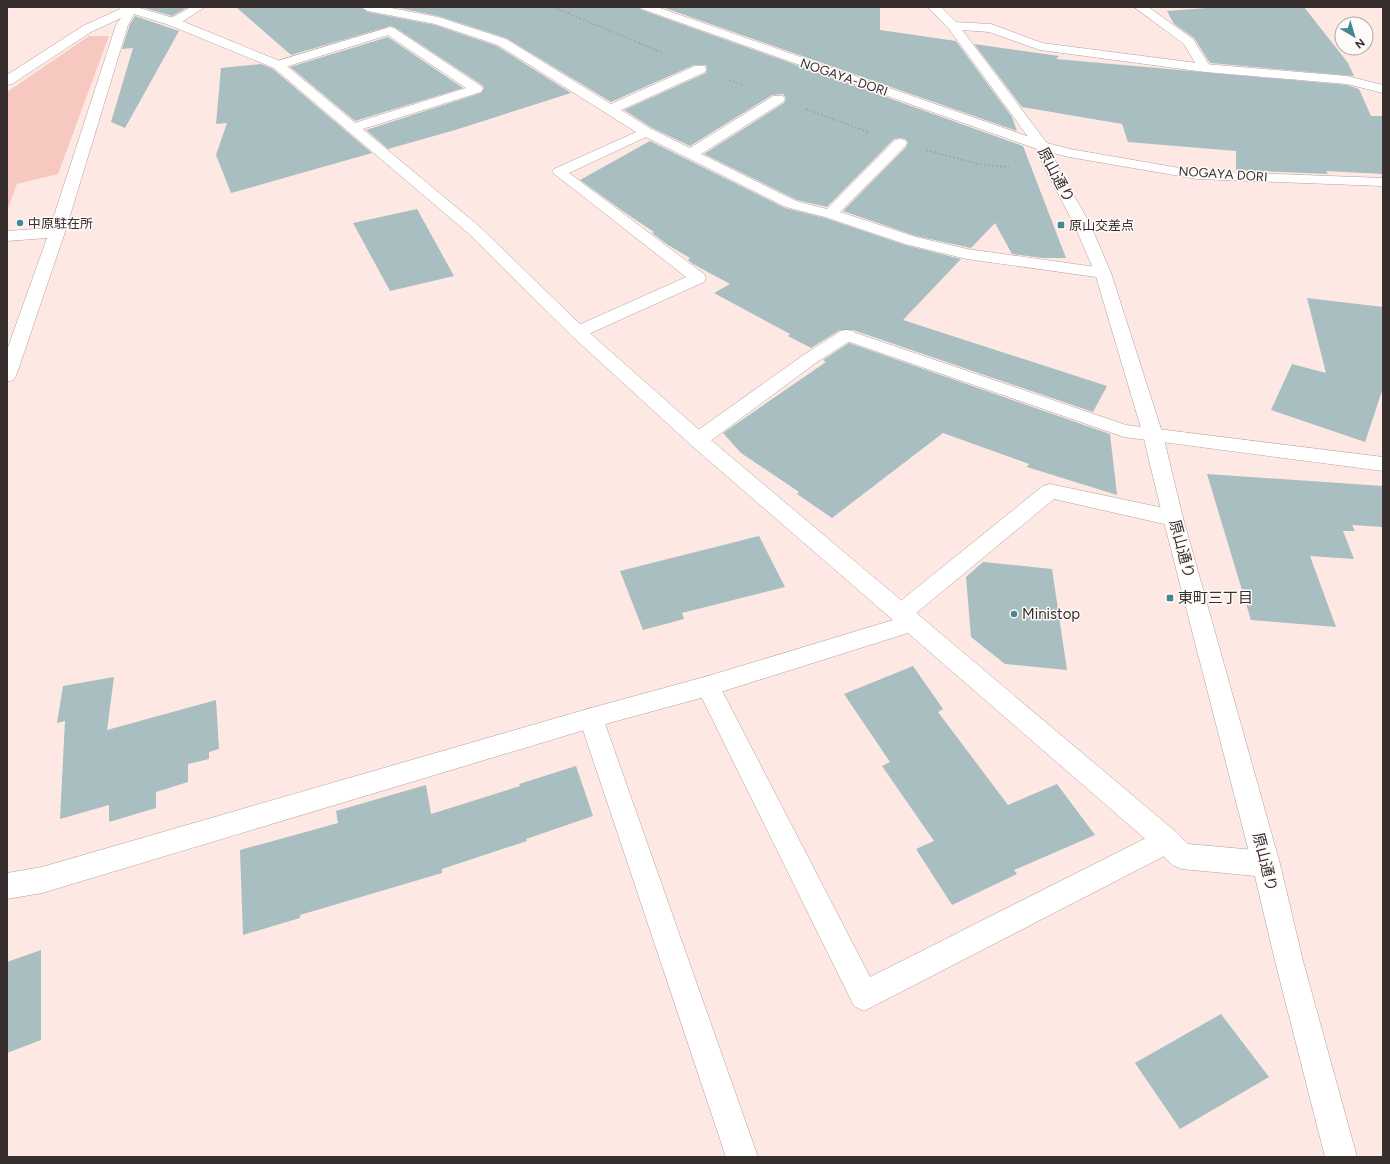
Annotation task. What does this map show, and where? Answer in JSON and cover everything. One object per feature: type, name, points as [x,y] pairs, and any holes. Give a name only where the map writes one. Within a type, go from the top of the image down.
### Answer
[{"type":"street","points":[[173,22],[199,7]]},
{"type":"street","points":[[368,7],[438,21],[502,42],[646,132],[791,204],[830,214],[911,241],[966,254],[1103,273]]},
{"type":"street","name":"NOGAYA-DORI","points":[[646,7],[1042,146]]},
{"type":"street","name":"原山通り","points":[[934,7],[953,26],[1042,146],[1082,224],[1103,273],[1153,435],[1173,518],[1266,864],[1289,961],[1341,1157]]},
{"type":"street","points":[[1140,7],[1189,42],[1204,68]]},
{"type":"street","points":[[7,376],[57,232],[122,25],[128,16],[127,8]]},
{"type":"street","points":[[7,81],[87,29],[127,8],[173,22],[278,65],[474,230],[578,332],[698,440],[1167,841],[1182,856],[1266,864]]},
{"type":"street","points":[[953,26],[991,28],[1040,46],[1204,68],[1347,80],[1368,84],[1383,89]]},
{"type":"street","points":[[278,65],[390,31],[476,89],[353,128]]},
{"type":"street","points":[[610,110],[700,69]]},
{"type":"street","points":[[1368,84],[1383,103]]},
{"type":"street","points":[[690,154],[778,98]]},
{"type":"street","points":[[578,332],[698,278],[559,172],[646,132]]},
{"type":"street","points":[[830,214],[900,144]]},
{"type":"street","name":"NOGAYA DORI","points":[[1042,146],[1069,153],[1197,175],[1383,182]]},
{"type":"street","points":[[7,236],[57,232]]},
{"type":"street","points":[[698,440],[811,358],[847,335],[1124,431],[1383,464]]},
{"type":"street","points":[[7,886],[42,880],[592,718],[708,686],[906,618],[1050,491],[1173,518]]},
{"type":"street","points":[[708,686],[864,996],[1167,841]]},
{"type":"street","points":[[592,718],[742,1157]]},
{"type":"shaded area","points":[[89,36],[109,36],[58,174],[17,184],[7,211],[7,92]]},
{"type":"building","points":[[141,7],[188,7],[172,16]]},
{"type":"building","points":[[236,7],[360,7],[368,12],[435,25],[497,46],[571,93],[455,130],[388,149],[366,130],[481,93],[484,88],[482,85],[394,27],[390,26],[291,55]]},
{"type":"building","points":[[394,7],[638,7],[642,10],[1023,146],[1066,258],[1043,258],[1012,254],[995,223],[971,248],[916,236],[843,211],[906,147],[908,142],[905,139],[894,139],[827,207],[797,200],[704,154],[784,103],[786,98],[783,94],[772,95],[690,146],[652,128],[624,110],[706,73],[706,65],[694,65],[611,102],[506,38],[438,16]]},
{"type":"building","points":[[662,7],[880,7],[880,30],[956,41],[1012,117],[1017,131]]},
{"type":"building","points":[[1220,7],[1304,7],[1334,45],[1334,56],[1342,56],[1348,63],[1354,76],[1210,63],[1194,38],[1174,24],[1167,11]]},
{"type":"building","points":[[135,16],[179,31],[125,128],[111,122],[133,48],[122,49],[130,24]]},
{"type":"building","points":[[388,37],[463,88],[355,121],[290,67]]},
{"type":"building","points":[[974,44],[1059,56],[1056,59],[1347,85],[1359,89],[1371,116],[1383,116],[1383,174],[1326,171],[1328,174],[1236,170],[1236,151],[1128,142],[1122,124],[1022,107]]},
{"type":"building","points":[[261,64],[273,69],[372,153],[231,193],[216,155],[227,123],[216,124],[221,68]]},
{"type":"building","points":[[650,141],[785,208],[825,218],[905,245],[961,259],[903,320],[1107,386],[1093,412],[853,330],[840,330],[811,348],[788,336],[790,334],[714,293],[730,284],[693,264],[688,260],[690,258],[668,245],[652,233],[654,232],[580,180]]},
{"type":"building","points":[[417,209],[454,276],[390,291],[353,223]]},
{"type":"building","points":[[1307,298],[1383,307],[1383,388],[1365,442],[1271,410],[1292,364],[1326,373]]},
{"type":"building","points":[[849,343],[1110,434],[1117,495],[1027,467],[1029,464],[943,433],[832,518],[797,494],[799,492],[741,453],[723,433],[826,362],[823,360]]},
{"type":"building","points":[[1207,474],[1383,486],[1383,527],[1352,525],[1355,531],[1343,531],[1354,559],[1310,556],[1336,627],[1251,620]]},
{"type":"building","points":[[759,536],[785,587],[682,613],[684,619],[643,630],[620,571]]},
{"type":"building","points":[[983,562],[1052,569],[1067,670],[1005,664],[971,637],[966,577]]},
{"type":"building","points":[[913,666],[943,709],[938,712],[1008,805],[1057,784],[1095,835],[1014,870],[1017,874],[952,905],[916,849],[934,841],[882,766],[890,762],[844,694]]},
{"type":"building","points":[[114,677],[107,730],[216,700],[219,749],[209,752],[209,759],[188,764],[188,782],[156,792],[156,808],[109,822],[109,805],[60,819],[65,721],[57,723],[63,686]]},
{"type":"building","points":[[576,766],[593,816],[526,839],[527,841],[442,869],[442,873],[300,915],[300,918],[243,935],[240,850],[338,823],[336,811],[426,785],[431,814],[520,786],[519,784]]},
{"type":"building","points":[[41,950],[41,1040],[7,1053],[7,962]]},
{"type":"building","points":[[1221,1014],[1269,1077],[1180,1129],[1135,1063]]},
{"type":"place","name":"中原駐在所","points":[[20,223]]},
{"type":"place","name":"原山交差点","points":[[1061,225]]},
{"type":"place","name":"東町三丁目","points":[[1170,598]]},
{"type":"place","name":"Ministop","points":[[1014,614]]}]
